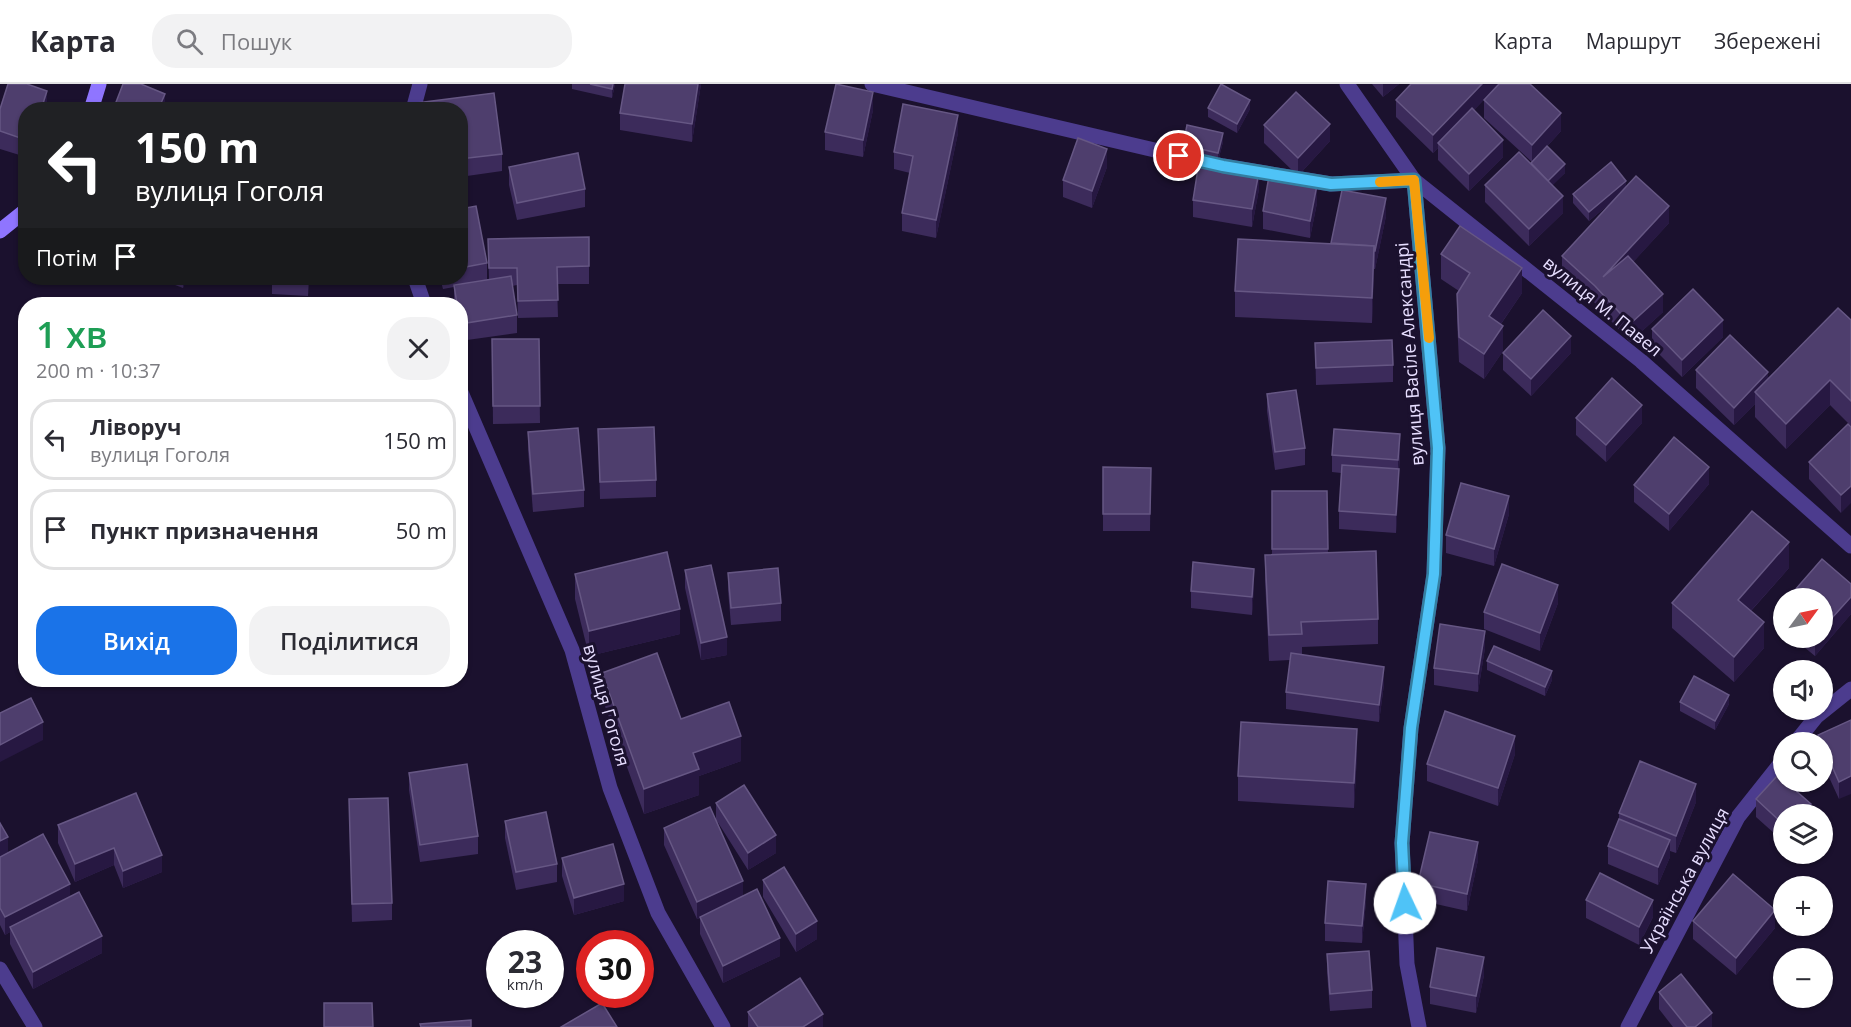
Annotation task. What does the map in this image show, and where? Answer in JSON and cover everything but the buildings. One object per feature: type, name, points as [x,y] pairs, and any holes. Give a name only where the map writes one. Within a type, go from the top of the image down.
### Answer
[{"type":"street","points":[[93,102],[99,84]]},
{"type":"street","points":[[415,102],[420,84]]},
{"type":"street","points":[[872,84],[1223,166],[1331,184],[1414,180]]},
{"type":"street","name":"вулиця М. Павел","points":[[1347,84],[1414,180],[1641,361],[1851,546]]},
{"type":"street","name":"вулиця Васіле Александрі","points":[[1414,180],[1438,448],[1434,574],[1411,728],[1402,843],[1407,964],[1419,1027]]},
{"type":"street","points":[[0,231],[18,216]]},
{"type":"street","name":"вулиця Гоголя","points":[[468,409],[572,650],[610,788],[658,913],[723,1027]]},
{"type":"street","points":[[1804,732],[1816,717],[1851,689]]},
{"type":"street","name":"Українська вулиця","points":[[1628,1027],[1738,817],[1773,773]]},
{"type":"street","points":[[0,969],[34,1027]]},
{"type":"slow traffic","points":[[1380,182],[1414,180],[1429,338]]},
{"type":"route","points":[[1179,156],[1223,166],[1331,184],[1414,180],[1438,448],[1434,574],[1411,728],[1402,843],[1405,903]]}]
